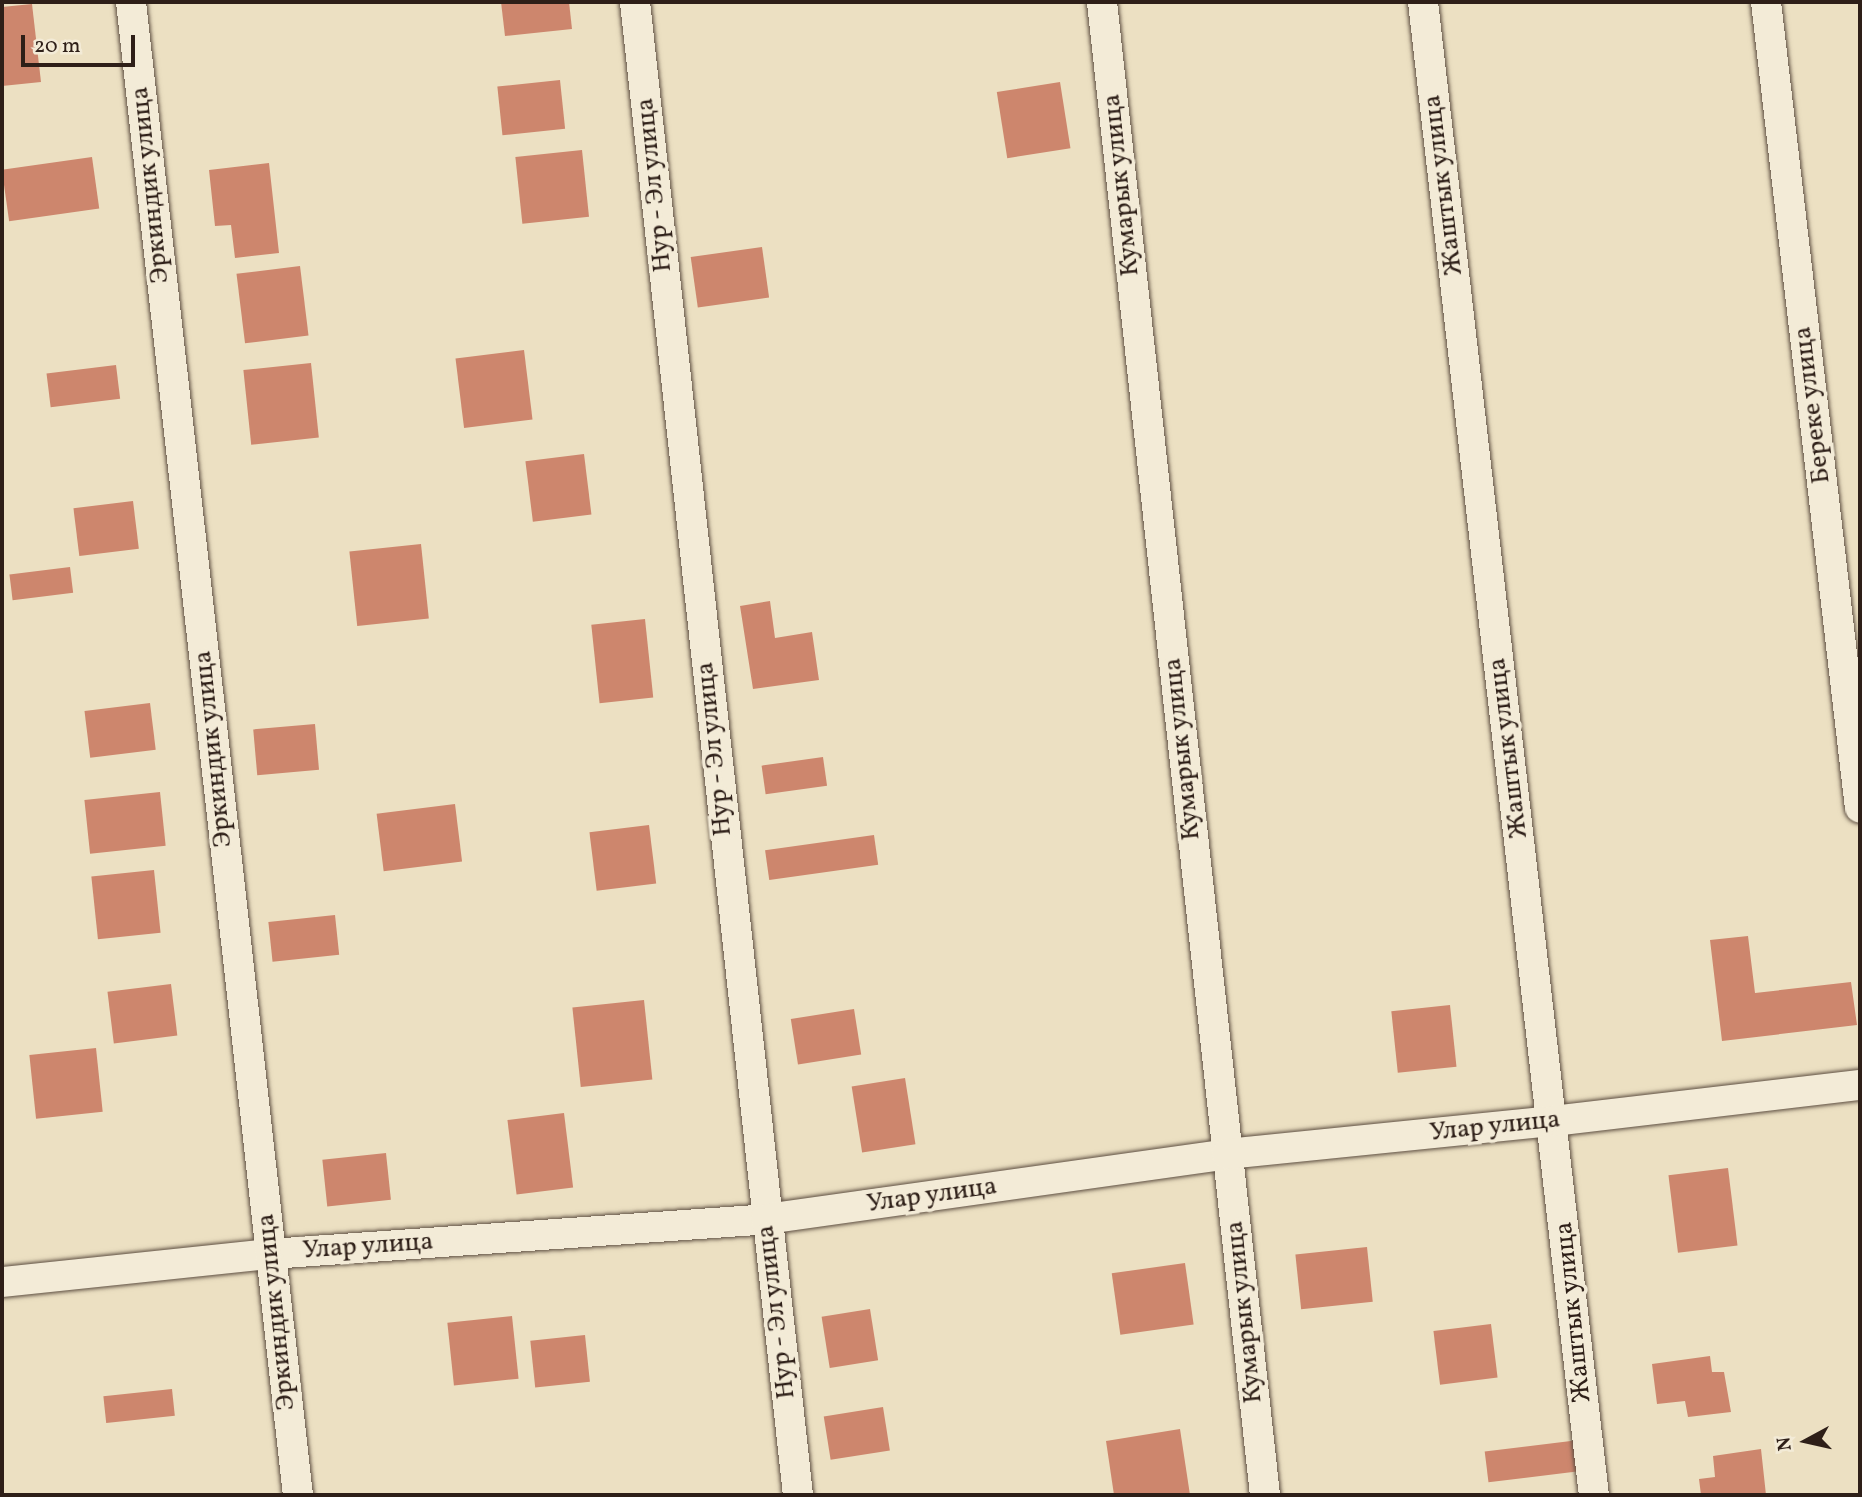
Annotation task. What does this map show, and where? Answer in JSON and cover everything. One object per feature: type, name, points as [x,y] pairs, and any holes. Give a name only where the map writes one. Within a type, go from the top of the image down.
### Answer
[{"type":"street","name":"Эркиндик улица","points":[[131,2],[298,1495]]},
{"type":"street","name":"Нур - Эл улица","points":[[635,2],[765,1219],[798,1495]]},
{"type":"street","name":"Кумарык улица","points":[[1102,2],[1265,1495]]},
{"type":"street","name":"Жаштык улица","points":[[1423,2],[1594,1495]]},
{"type":"street","name":"Береке улица","points":[[1766,2],[1860,808]]},
{"type":"street","name":"Улар улица","points":[[2,1282],[270,1254],[765,1219],[1227,1154],[1553,1121],[1860,1085]]},
{"type":"building","points":[[501,2],[569,2],[572,29],[505,36]]},
{"type":"building","points":[[32,4],[41,82],[2,86],[2,7]]},
{"type":"building","points":[[560,80],[565,129],[502,135],[497,87]]},
{"type":"building","points":[[1060,82],[1070,148],[1007,158],[997,92]]},
{"type":"building","points":[[582,150],[589,217],[522,224],[515,157]]},
{"type":"building","points":[[92,157],[99,208],[9,221],[2,170]]},
{"type":"building","points":[[269,163],[279,253],[235,258],[231,225],[215,226],[209,170]]},
{"type":"building","points":[[762,247],[769,298],[698,308],[691,257]]},
{"type":"building","points":[[300,266],[309,335],[245,343],[236,274]]},
{"type":"building","points":[[524,350],[533,419],[464,428],[456,358]]},
{"type":"building","points":[[311,363],[319,438],[251,445],[243,370]]},
{"type":"building","points":[[116,365],[120,399],[51,407],[47,374]]},
{"type":"building","points":[[584,454],[591,515],[533,522],[525,461]]},
{"type":"building","points":[[133,501],[139,549],[79,556],[73,508]]},
{"type":"building","points":[[421,544],[429,619],[357,626],[349,552]]},
{"type":"building","points":[[70,567],[73,593],[13,600],[9,574]]},
{"type":"building","points":[[770,601],[775,638],[812,632],[819,680],[753,689],[740,606]]},
{"type":"building","points":[[645,619],[653,698],[600,703],[591,625]]},
{"type":"building","points":[[150,703],[156,750],[90,758],[84,711]]},
{"type":"building","points":[[315,724],[319,770],[257,775],[253,729]]},
{"type":"building","points":[[823,757],[827,786],[766,794],[762,766]]},
{"type":"building","points":[[160,792],[166,846],[90,854],[84,800]]},
{"type":"building","points":[[455,804],[462,862],[384,871],[377,814]]},
{"type":"building","points":[[649,825],[656,884],[597,891],[589,832]]},
{"type":"building","points":[[874,835],[878,865],[769,880],[765,850]]},
{"type":"building","points":[[154,870],[161,933],[98,939],[91,877]]},
{"type":"building","points":[[335,915],[339,955],[273,962],[268,922]]},
{"type":"building","points":[[1748,936],[1755,993],[1851,982],[1857,1025],[1722,1041],[1710,940]]},
{"type":"building","points":[[171,984],[177,1036],[114,1043],[107,992]]},
{"type":"building","points":[[644,1000],[652,1080],[581,1087],[572,1008]]},
{"type":"building","points":[[1450,1005],[1456,1067],[1398,1073],[1391,1011]]},
{"type":"building","points":[[854,1009],[861,1054],[798,1064],[791,1019]]},
{"type":"building","points":[[96,1048],[103,1112],[36,1119],[29,1055]]},
{"type":"building","points":[[905,1078],[915,1144],[862,1153],[852,1086]]},
{"type":"building","points":[[564,1113],[573,1187],[517,1194],[507,1120]]},
{"type":"building","points":[[386,1153],[391,1200],[327,1206],[322,1160]]},
{"type":"building","points":[[1728,1168],[1738,1245],[1678,1253],[1668,1175]]},
{"type":"building","points":[[1367,1247],[1373,1302],[1301,1309],[1295,1255]]},
{"type":"building","points":[[1185,1263],[1194,1324],[1120,1335],[1112,1273]]},
{"type":"building","points":[[870,1309],[878,1360],[830,1368],[822,1317]]},
{"type":"building","points":[[512,1316],[519,1379],[454,1385],[447,1323]]},
{"type":"building","points":[[1491,1324],[1498,1378],[1440,1385],[1433,1331]]},
{"type":"building","points":[[585,1335],[590,1382],[535,1387],[530,1341]]},
{"type":"building","points":[[1710,1356],[1712,1372],[1724,1372],[1731,1412],[1688,1417],[1685,1401],[1657,1404],[1652,1364]]},
{"type":"building","points":[[172,1389],[175,1416],[106,1423],[103,1396]]},
{"type":"building","points":[[883,1407],[890,1450],[831,1460],[824,1416]]},
{"type":"building","points":[[1180,1429],[1190,1495],[1114,1495],[1106,1441]]},
{"type":"building","points":[[1579,1440],[1583,1471],[1488,1482],[1485,1452]]},
{"type":"building","points":[[1761,1449],[1766,1495],[1701,1495],[1699,1479],[1715,1477],[1713,1456]]}]
